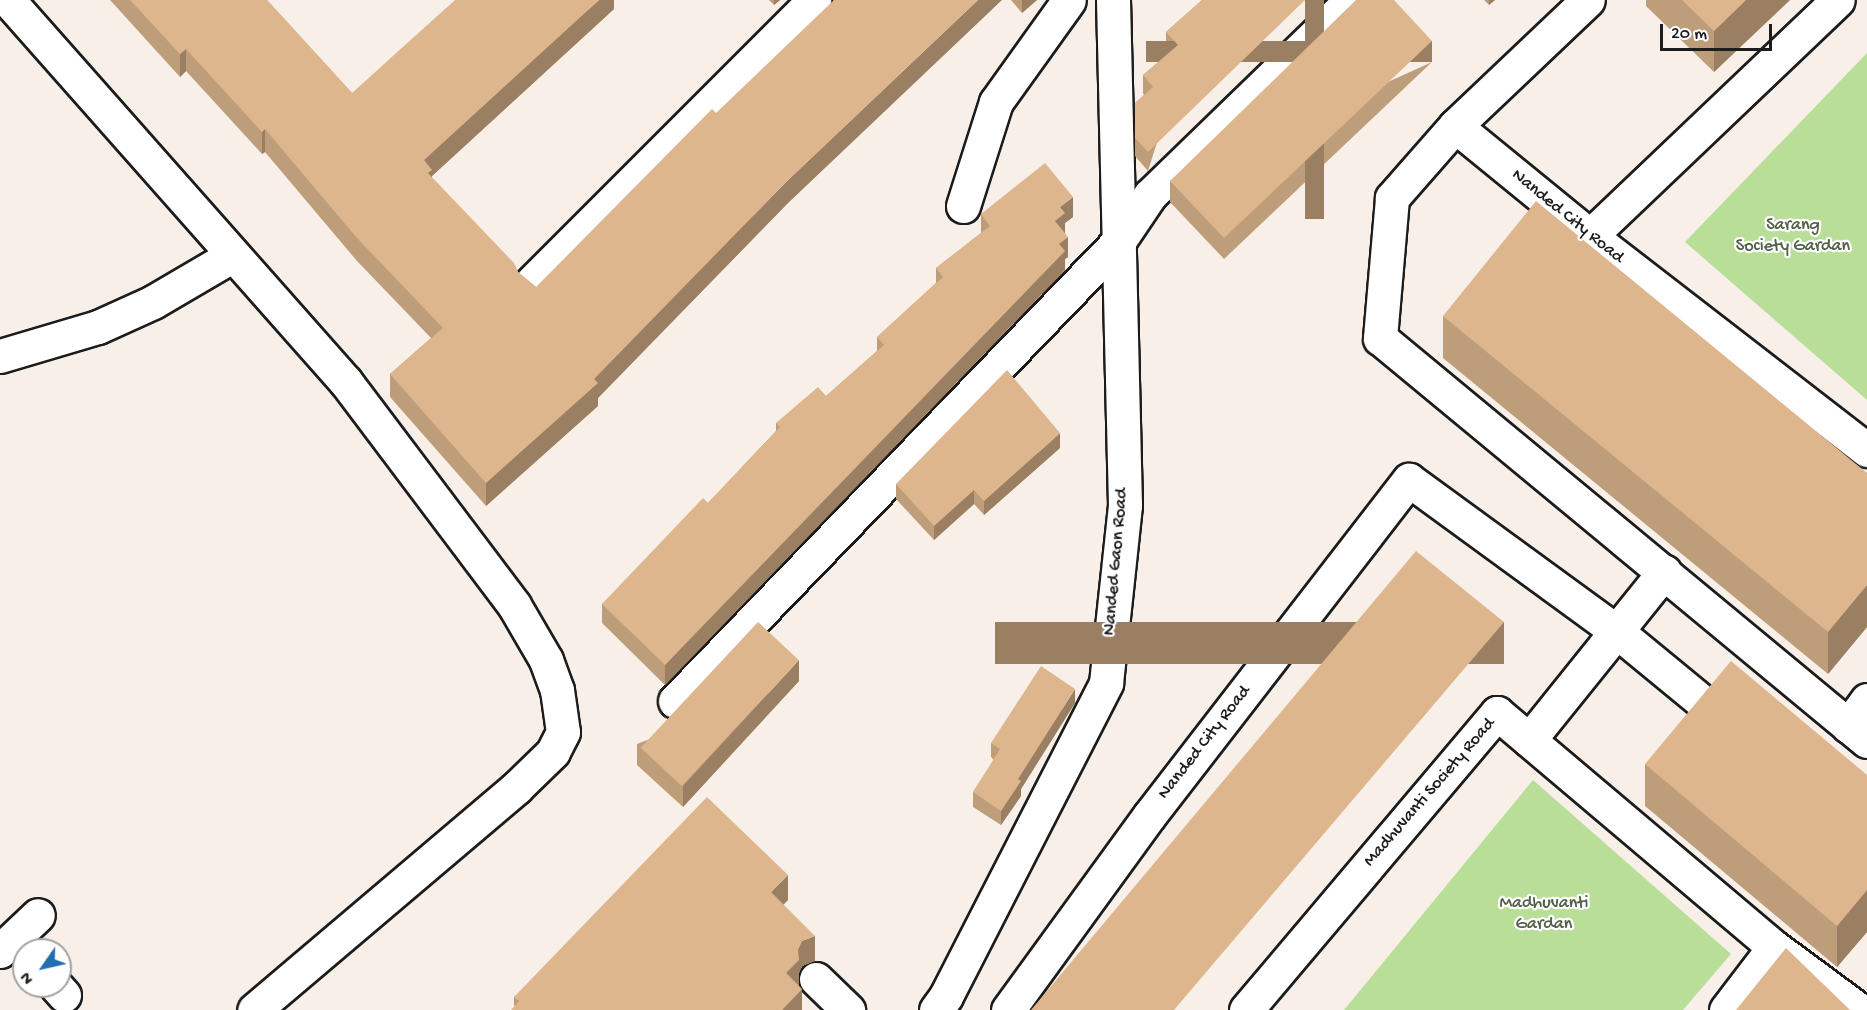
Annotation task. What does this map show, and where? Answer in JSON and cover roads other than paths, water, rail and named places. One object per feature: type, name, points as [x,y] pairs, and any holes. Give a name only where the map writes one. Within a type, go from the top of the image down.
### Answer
[{"type":"street","points":[[8,0],[346,382],[514,605],[546,660],[557,690],[563,732],[553,752],[516,788],[254,1010]]},
{"type":"street","points":[[532,282],[814,0]]},
{"type":"street","points":[[963,206],[996,102],[1069,0]]},
{"type":"street","name":"Nanded Gaon Road","points":[[936,1010],[946,996],[1106,683],[1125,505],[1113,0]]},
{"type":"street","points":[[675,700],[1119,241],[1150,195],[1351,0]]},
{"type":"street","points":[[1588,0],[1455,126],[1392,198],[1380,338],[1858,733],[1867,700]]},
{"type":"street","points":[[1590,236],[1839,0]]},
{"type":"street","name":"Nanded City Road","points":[[1455,126],[1590,236],[1867,450]]},
{"type":"street","points":[[0,356],[98,327],[153,302],[233,255]]},
{"type":"street","name":"Nanded City Road","points":[[1008,1010],[1149,816],[1409,480],[1615,630]]},
{"type":"street","points":[[1529,740],[1615,630],[1664,572]]},
{"type":"street","points":[[1615,630],[1698,699]]},
{"type":"street","name":"Madhuvanti Society Road","points":[[1246,1010],[1497,714],[1774,947],[1861,1004]]},
{"type":"street","points":[[20,938],[38,915]]},
{"type":"street","points":[[1726,1010],[1774,947]]},
{"type":"street","points":[[816,979],[848,1010]]},
{"type":"park label","name":"Sarang Society Gardan","points":[[1793,237]]},
{"type":"park label","name":"Madhuvanti Gardan","points":[[1544,915]]}]
